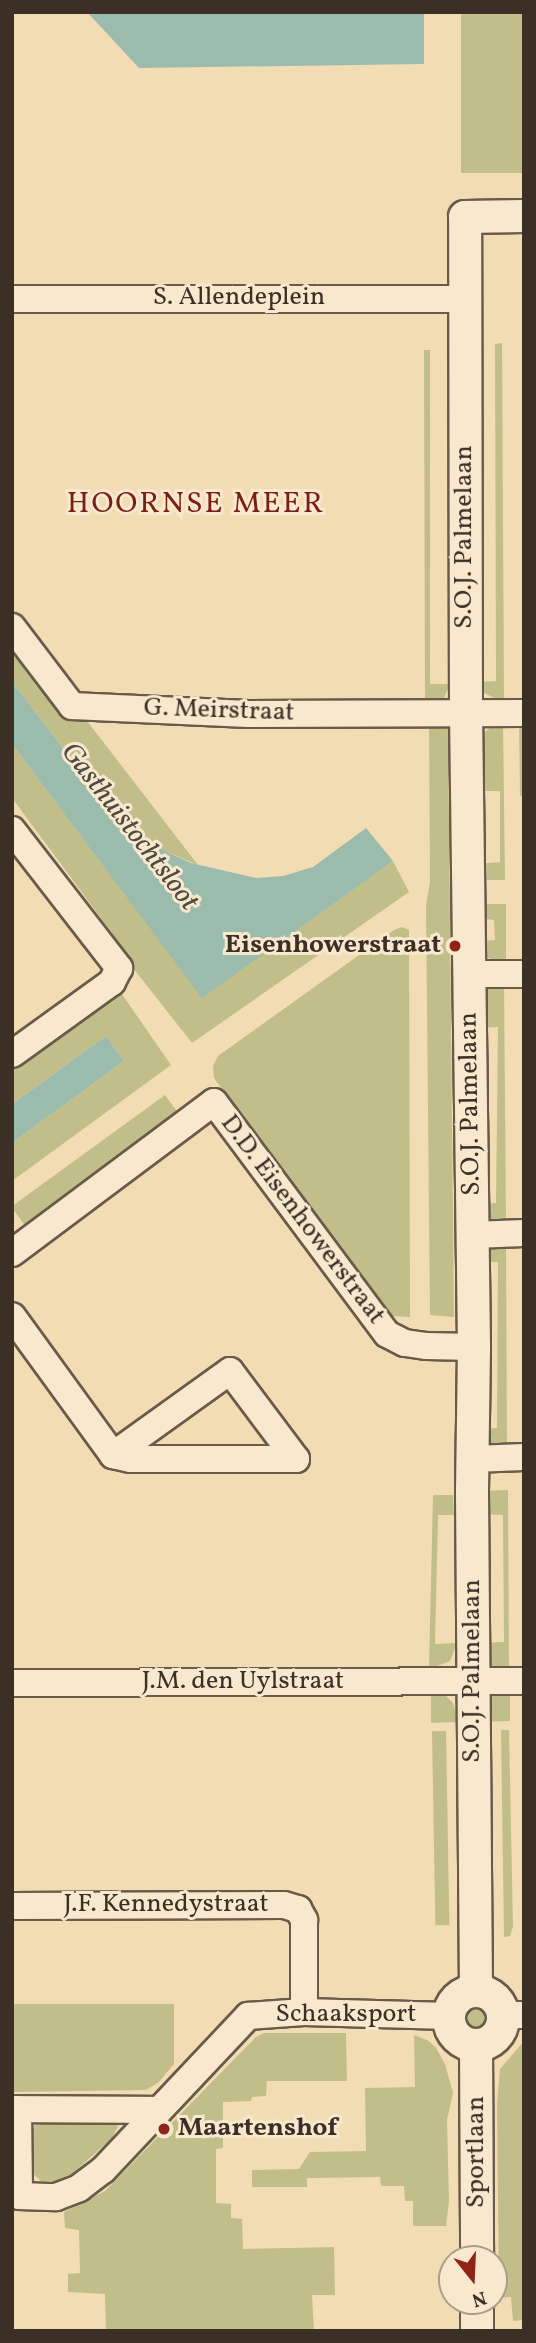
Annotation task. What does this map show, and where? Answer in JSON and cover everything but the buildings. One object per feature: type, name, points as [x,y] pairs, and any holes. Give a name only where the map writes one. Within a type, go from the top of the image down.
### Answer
[{"type":"street","name":"S.O.J. Palmelaan","points":[[476,1991],[472,1459],[474,1347],[466,712],[466,217],[524,216]]},
{"type":"street","name":"S. Allendeplein","points":[[12,299],[466,299]]},
{"type":"street","name":"G. Meirstraat","points":[[12,626],[72,706],[248,714],[466,712]]},
{"type":"street","points":[[466,712],[524,713]]},
{"type":"street","points":[[12,830],[120,968],[113,982],[12,1054]]},
{"type":"street","points":[[469,974],[524,974]]},
{"type":"street","name":"D.D. Eisenhowerstraat","points":[[12,1253],[214,1102],[387,1334],[405,1343],[474,1347]]},
{"type":"street","points":[[473,1235],[524,1233]]},
{"type":"street","points":[[12,1316],[113,1455],[131,1459],[296,1459],[230,1371],[113,1455]]},
{"type":"street","points":[[472,1459],[524,1457]]},
{"type":"street","name":"J.M. den Uylstraat","points":[[12,1683],[524,1681]]},
{"type":"street","name":"J.F. Kennedystraat","points":[[12,1906],[284,1905],[298,1909],[304,1920],[304,2012]]},
{"type":"street","points":[[476,1991],[493,1996],[514,2015],[496,2036],[476,2045],[468,2044],[453,2033],[449,2016],[457,1998],[476,1991]]},
{"type":"street","name":"Schaaksport","points":[[158,2110],[15,2109],[19,2196],[41,2198],[69,2194],[87,2183],[103,2170],[248,2016],[304,2012],[449,2016]]},
{"type":"street","name":"Sportlaan","points":[[476,2045],[477,2245]]},
{"type":"shaded area","points":[[461,12],[524,12],[524,173],[461,173]]},
{"type":"shaded area","points":[[502,343],[504,699],[496,699],[480,691],[477,682],[496,681],[495,344]]},
{"type":"shaded area","points":[[424,350],[430,350],[430,684],[450,684],[444,698],[432,701],[425,700]]},
{"type":"shaded area","points":[[12,640],[84,717],[198,865],[165,851],[112,812],[12,682]]},
{"type":"shaded area","points":[[429,719],[448,719],[454,1317],[430,1315],[426,905],[430,882]]},
{"type":"shaded area","points":[[499,721],[503,721],[505,880],[478,880],[478,864],[500,862],[500,791],[477,791],[481,735]]},
{"type":"shaded area","points":[[519,721],[524,721],[524,796],[520,796]]},
{"type":"shaded area","points":[[12,744],[202,997],[393,861],[409,892],[192,1043],[126,959],[123,948],[12,798]]},
{"type":"shaded area","points":[[478,904],[506,904],[506,963],[496,962],[482,954],[479,941],[495,940],[494,920],[478,918]]},
{"type":"shaded area","points":[[402,927],[409,930],[410,1317],[391,1316],[214,1078],[213,1066],[218,1056],[394,930]]},
{"type":"shaded area","points":[[504,980],[506,1223],[493,1223],[485,1218],[480,1204],[496,1203],[498,1027],[478,1028],[485,986]]},
{"type":"shaded area","points":[[117,987],[171,1065],[12,1181],[12,1143],[124,1061],[106,1036],[12,1104],[12,1064]]},
{"type":"shaded area","points":[[165,1095],[178,1113],[24,1224],[12,1206]]},
{"type":"shaded area","points":[[506,1243],[507,1448],[488,1443],[481,1429],[497,1428],[498,1262],[478,1262],[485,1248]]},
{"type":"shaded area","points":[[508,1490],[509,1669],[493,1667],[486,1661],[481,1643],[504,1642],[503,1515],[482,1514],[482,1491]]},
{"type":"shaded area","points":[[433,1495],[453,1495],[454,1515],[438,1515],[435,1644],[457,1643],[450,1661],[429,1669]]},
{"type":"shaded area","points":[[510,1689],[510,1721],[482,1722],[486,1697],[492,1692]]},
{"type":"shaded area","points":[[431,1691],[446,1696],[453,1703],[458,1722],[431,1723]]},
{"type":"shaded area","points":[[501,1730],[509,1730],[513,1927],[510,1936],[504,1937]]},
{"type":"shaded area","points":[[432,1731],[446,1731],[449,1925],[435,1925]]},
{"type":"shaded area","points":[[477,2003],[487,2008],[492,2018],[487,2028],[477,2033],[467,2028],[462,2018],[467,2008]]},
{"type":"shaded area","points":[[12,2004],[174,2004],[174,2064],[159,2082],[146,2090],[12,2092]]},
{"type":"shaded area","points":[[264,2033],[346,2033],[347,2081],[267,2081],[266,2096],[252,2097],[251,2101],[223,2102],[223,2148],[216,2149],[216,2203],[231,2204],[231,2218],[242,2219],[243,2249],[334,2247],[335,2295],[312,2295],[314,2331],[106,2331],[105,2294],[68,2292],[68,2274],[80,2273],[79,2230],[65,2228],[64,2212],[105,2191],[256,2037]]},
{"type":"shaded area","points":[[414,2035],[429,2041],[436,2048],[445,2064],[453,2093],[447,2120],[449,2202],[446,2226],[413,2226],[413,2201],[405,2201],[404,2186],[381,2186],[380,2177],[307,2178],[307,2187],[252,2187],[252,2170],[299,2169],[310,2152],[366,2151],[365,2088],[415,2087]]},
{"type":"shaded area","points":[[524,2041],[524,2320],[513,2321],[511,2297],[508,2297],[508,2245],[498,2245],[497,2103],[500,2069]]},
{"type":"shaded area","points":[[43,2122],[116,2122],[118,2126],[112,2138],[72,2174],[50,2183],[41,2181],[30,2171],[30,2134],[35,2125]]},
{"type":"water","points":[[87,12],[424,12],[424,64],[139,68]]},
{"type":"water","name":"Gasthuistochtsloot","points":[[12,682],[112,812],[165,851],[191,863],[256,878],[283,876],[313,867],[366,828],[393,861],[202,998],[12,744]]},
{"type":"water","points":[[106,1036],[124,1061],[12,1143],[12,1104]]},
{"type":"place","name":"Eisenhowerstraat","points":[[455,946]]},
{"type":"place","name":"Maartenshof","points":[[164,2129]]},
{"type":"district","name":"HOORNSE MEER","points":[[196,504]]}]
